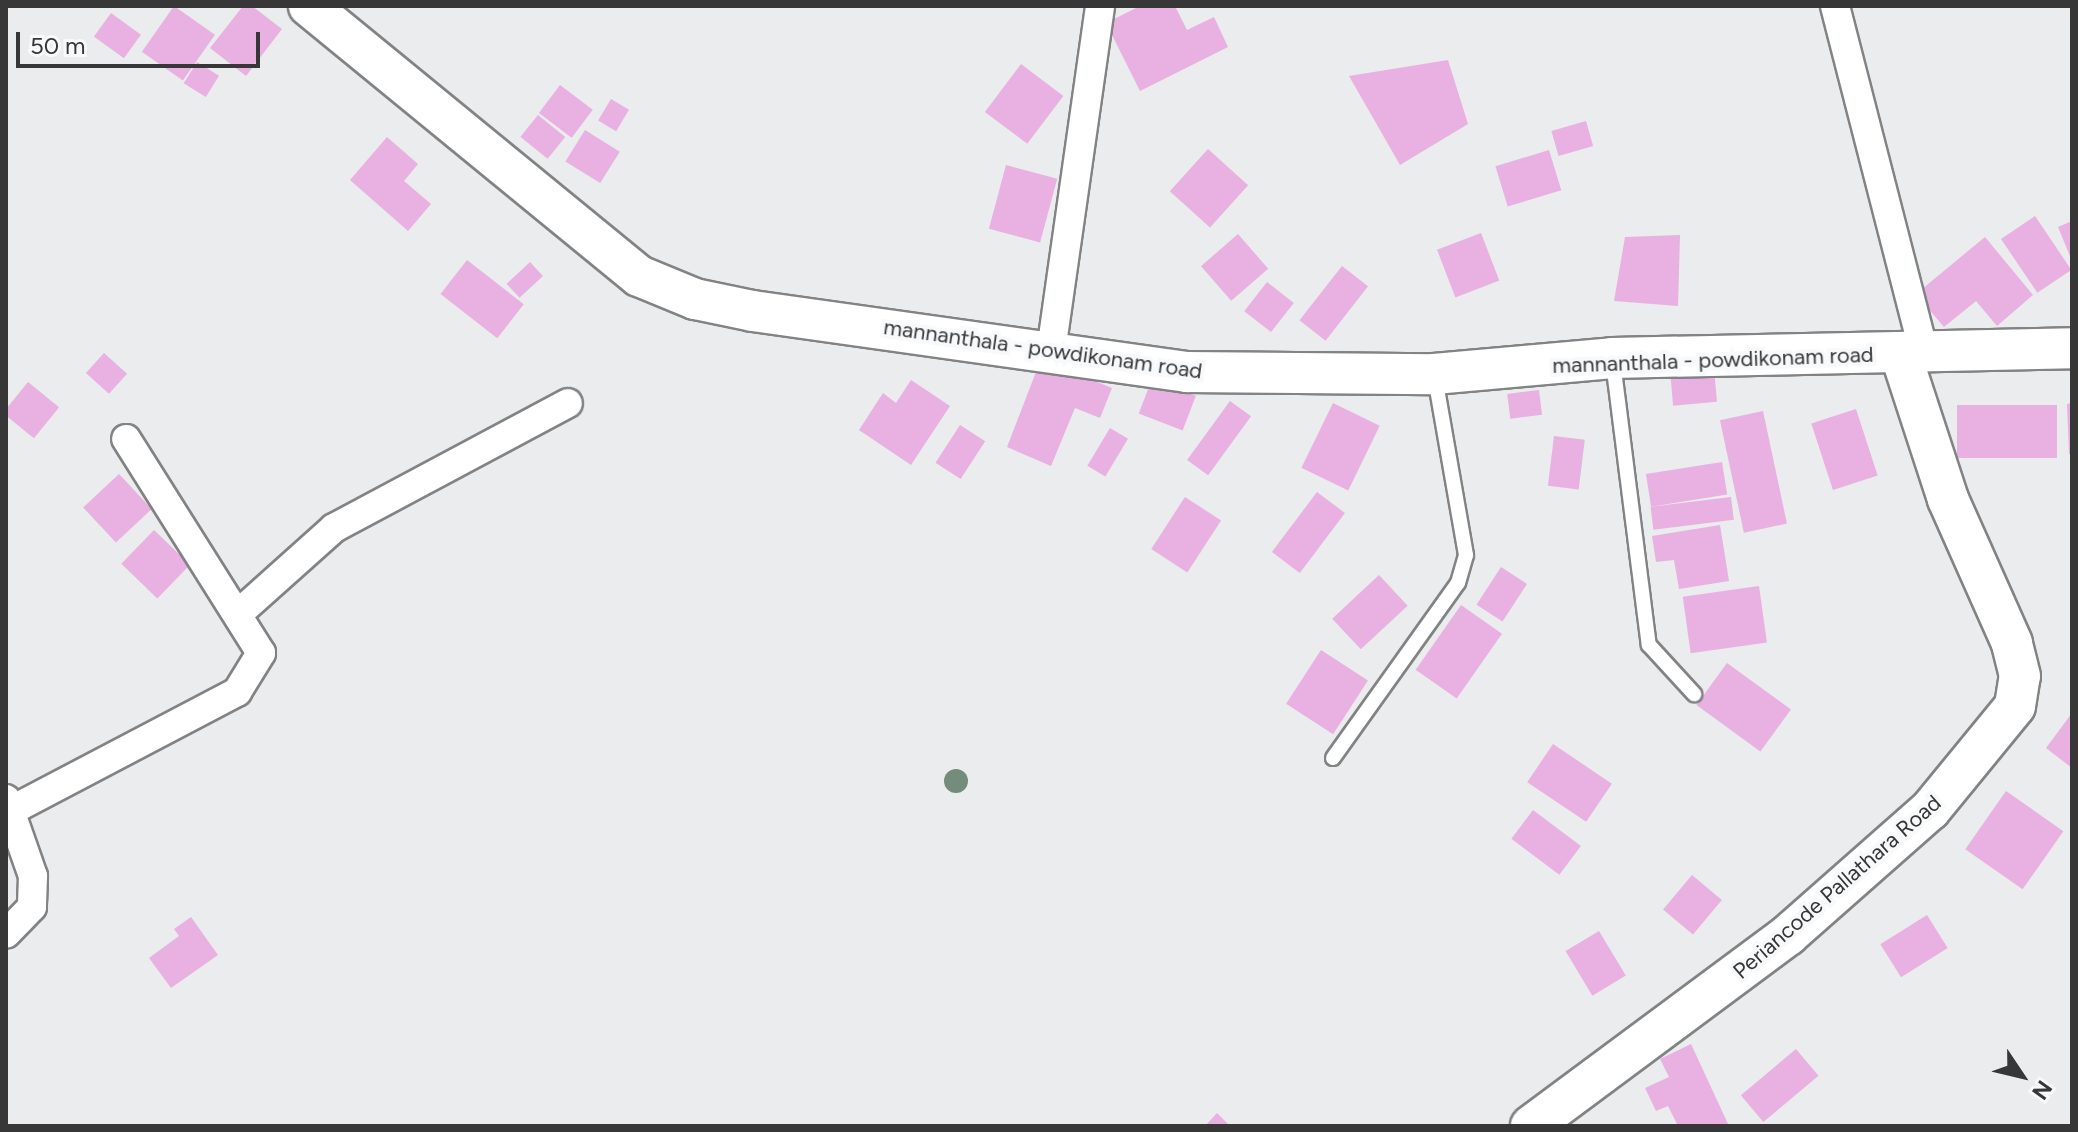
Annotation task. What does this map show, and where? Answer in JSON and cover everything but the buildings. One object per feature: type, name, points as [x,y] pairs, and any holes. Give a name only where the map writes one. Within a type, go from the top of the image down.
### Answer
[{"type":"main road","name":"mannanthala - powdikonam road","points":[[309,6],[639,276],[695,299],[753,311],[1187,372],[1434,374],[1612,358],[1913,354],[2072,348]]},
{"type":"main road","name":"Periancode Pallathara Road","points":[[1531,1126],[1788,935],[1930,810],[2015,706],[2020,676],[2012,643],[1948,499],[1913,354]]},
{"type":"street","points":[[1051,351],[1100,6]]},
{"type":"street","points":[[1835,6],[1913,354]]},
{"type":"street","points":[[239,613],[334,528],[568,403]]},
{"type":"street","points":[[6,934],[32,907],[33,876],[10,804],[237,692],[261,653],[239,613],[126,439]]},
{"type":"lane","points":[[1612,358],[1649,645],[1694,694]]},
{"type":"lane","points":[[1333,758],[1458,583],[1466,555],[1434,374]]}]
